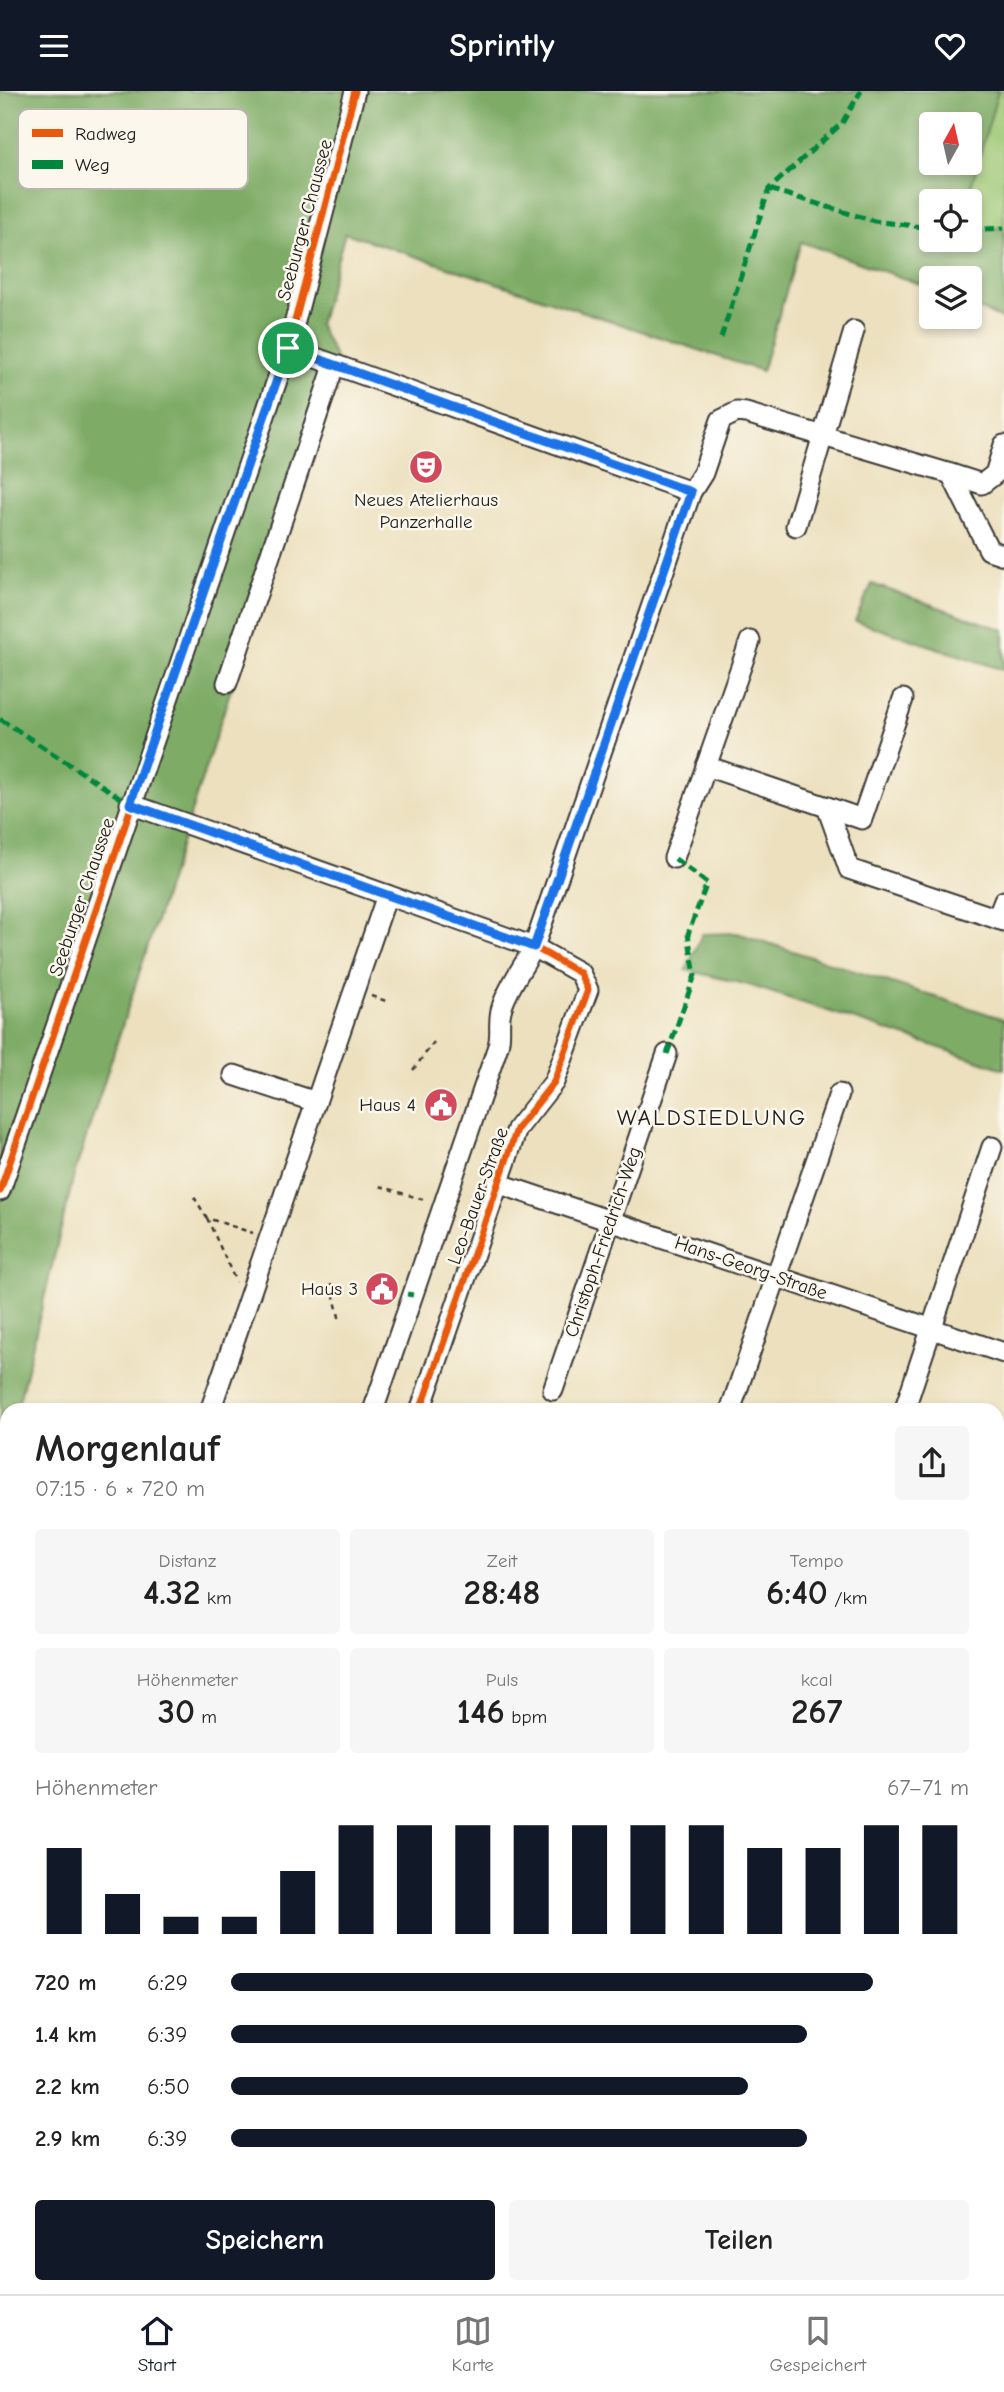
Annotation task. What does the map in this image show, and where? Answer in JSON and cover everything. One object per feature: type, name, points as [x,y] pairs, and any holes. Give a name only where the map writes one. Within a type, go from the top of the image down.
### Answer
[{"type":"street","name":"Seeburger Chaussee","points":[[0,1191],[288,348],[355,91]]},
{"type":"street","points":[[796,526],[854,331]]},
{"type":"street","points":[[288,348],[691,492]]},
{"type":"street","points":[[227,683],[334,366]]},
{"type":"street","points":[[376,1403],[502,1033],[499,1020],[502,1006],[534,947],[691,492],[703,473],[717,429],[728,414],[746,413],[982,484],[995,474],[1004,445]]},
{"type":"street","points":[[950,474],[989,550],[1004,555]]},
{"type":"street","points":[[674,858],[750,641]]},
{"type":"street","points":[[706,767],[862,818],[903,699]]},
{"type":"street","name":"Leo-Bauer-Straße","points":[[130,804],[534,947],[580,973],[588,990],[554,1082],[517,1129],[423,1403]]},
{"type":"street","points":[[827,807],[849,869],[1002,914]]},
{"type":"street","points":[[213,1403],[387,895]]},
{"type":"street","name":"Christoph-Friedrich-Weg","points":[[553,1390],[667,1054]]},
{"type":"street","points":[[234,1075],[316,1102]]},
{"type":"street","points":[[733,1403],[839,1094]]},
{"type":"street","points":[[907,1403],[992,1147]]},
{"type":"street","name":"Hans-Georg-Straße","points":[[497,1183],[1004,1353]]},
{"type":"path","points":[[413,1070],[434,1042]]},
{"type":"path","points":[[380,1186],[444,1207]]},
{"type":"path","points":[[194,1197],[207,1218],[246,1306]]},
{"type":"path","points":[[207,1218],[269,1238]]},
{"type":"path","points":[[331,1284],[340,1321]]},
{"type":"green space","points":[[0,91],[998,91],[982,148],[982,112],[919,112],[919,175],[974,175],[970,189],[919,189],[919,252],[982,252],[982,229],[1004,228],[1004,320],[982,310],[982,266],[919,266],[919,284],[801,242],[762,371],[345,233],[319,325],[337,361],[74,1175],[19,1403],[0,1403]]},
{"type":"green space","points":[[998,91],[1004,91],[1004,228],[982,229],[982,189],[970,189],[974,175],[982,175],[982,148]]},
{"type":"green space","points":[[872,584],[1004,630],[1004,670],[855,621]]},
{"type":"green space","points":[[737,933],[1004,1019],[1004,1069],[749,985],[686,970],[702,934]]},
{"type":"marked path","points":[[721,338],[769,189],[842,123],[861,91]]},
{"type":"marked path","points":[[769,189],[874,221],[919,227]]},
{"type":"marked path","points":[[982,229],[1004,228]]},
{"type":"marked path","points":[[0,719],[130,804]]},
{"type":"marked path","points":[[667,1054],[695,975],[688,934],[707,883],[674,858]]},
{"type":"marked path","points":[[407,1294],[413,1295]]},
{"type":"cycle path","points":[[0,1191],[288,348],[355,91]]},
{"type":"cycle path","points":[[130,804],[534,947],[580,973],[588,990],[554,1082],[517,1129],[423,1403]]},
{"type":"place","name":"Neues Atelierhaus Panzerhalle","points":[[426,467]]},
{"type":"place","name":"Haus 4","points":[[441,1105]]},
{"type":"place","name":"Haus 3","points":[[382,1289]]},
{"type":"district","name":"WALDSIEDLUNG","points":[[712,1117]]},
{"type":"route","points":[[288,348],[691,492],[566,863],[534,947],[130,804],[288,348]]}]
